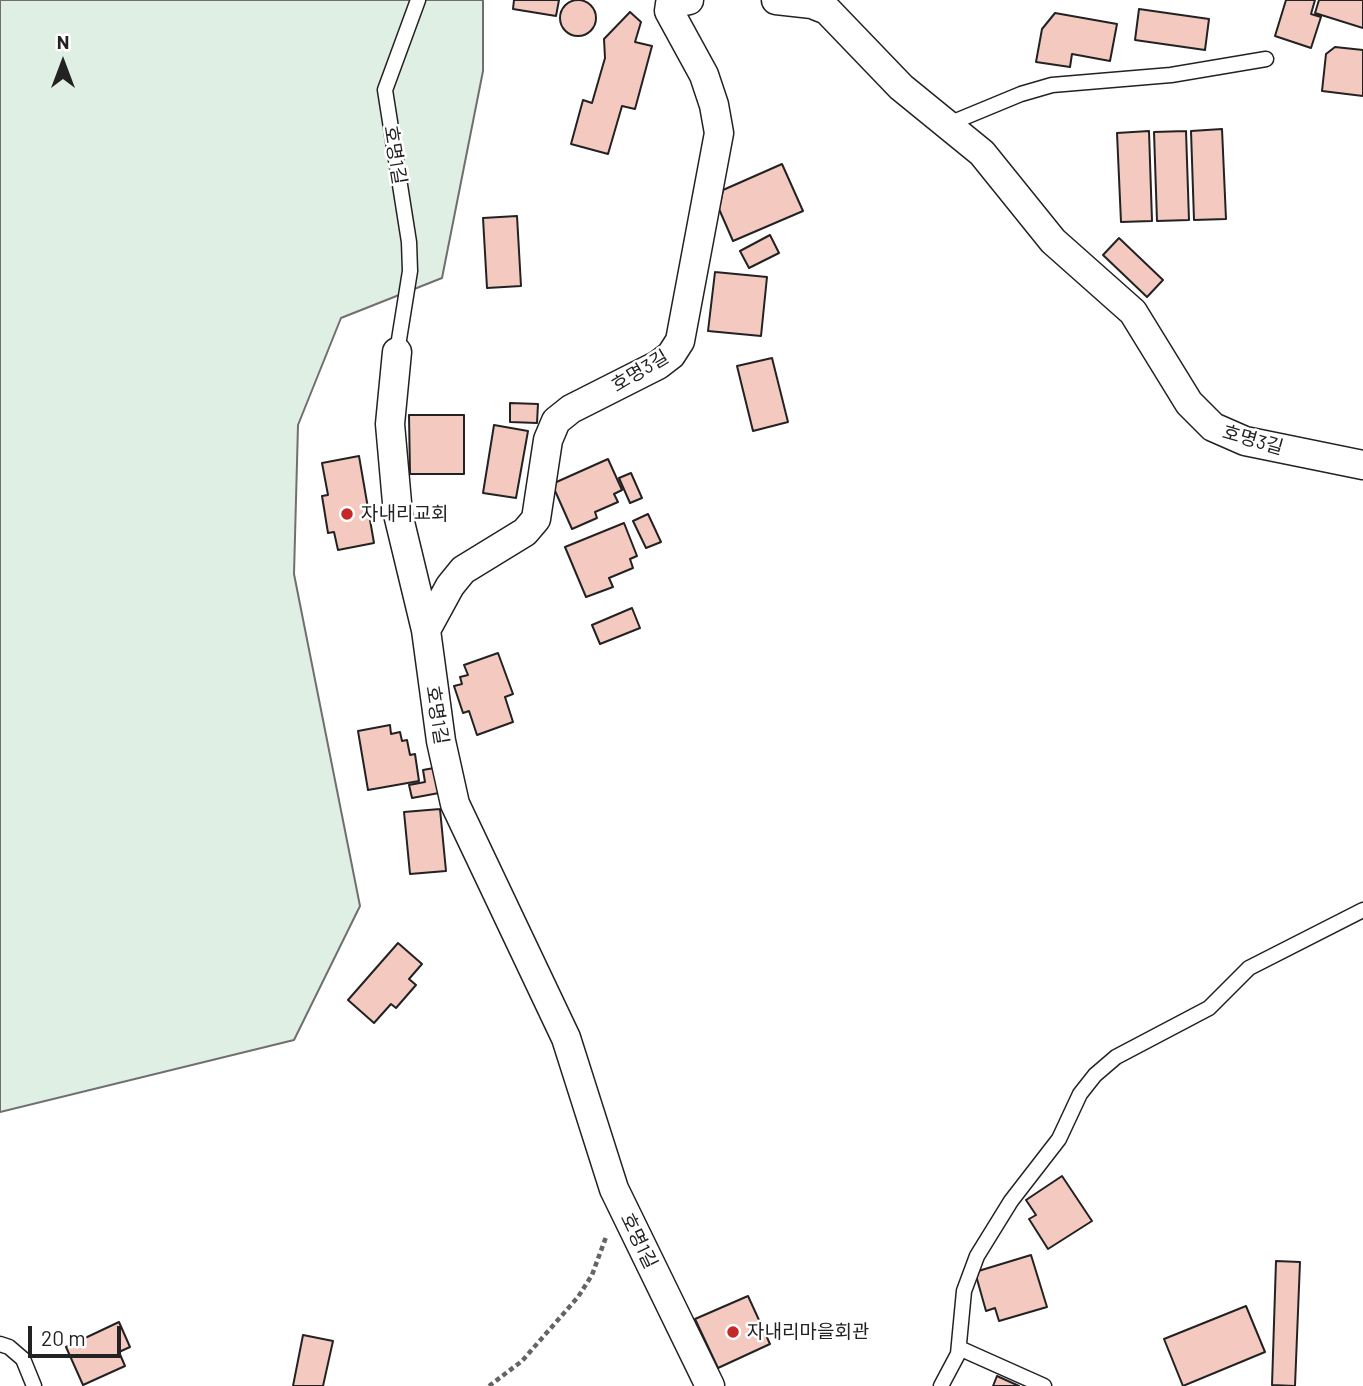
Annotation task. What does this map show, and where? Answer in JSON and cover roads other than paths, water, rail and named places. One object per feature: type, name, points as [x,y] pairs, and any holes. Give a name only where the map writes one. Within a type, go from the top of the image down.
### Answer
[{"type":"street","name":"호명3길","points":[[776,0],[818,3],[840,21],[901,87],[945,126],[982,153],[1053,241],[1133,312],[1189,403],[1213,427],[1245,441],[1363,465]]},
{"type":"street","name":"호명3길","points":[[426,630],[441,600],[463,570],[524,532],[536,519],[548,440],[556,421],[571,410],[658,365],[671,355],[680,341],[719,132],[704,75],[674,2]]},
{"type":"street","name":"호명1길","points":[[397,352],[390,424],[397,503],[426,630],[439,729],[455,804],[566,1038],[579,1070],[604,1162],[617,1196],[710,1386]]},
{"type":"lane","name":"호명1길","points":[[397,352],[410,271],[409,242],[385,90],[418,0]]},
{"type":"lane","points":[[945,126],[1021,94],[1052,85],[1179,75],[1266,59]]},
{"type":"lane","points":[[941,1386],[959,1348],[964,1291],[977,1256],[1011,1201],[1059,1139],[1080,1094],[1095,1075],[1116,1057],[1209,1008],[1249,968],[1363,910]]},
{"type":"lane","points":[[0,1344],[9,1347],[23,1359],[34,1386]]},
{"type":"lane","points":[[959,1348],[1044,1386]]},
{"type":"place","name":"자내리교회","points":[[347,514]]},
{"type":"place","name":"자내리마을회관","points":[[733,1332]]}]
